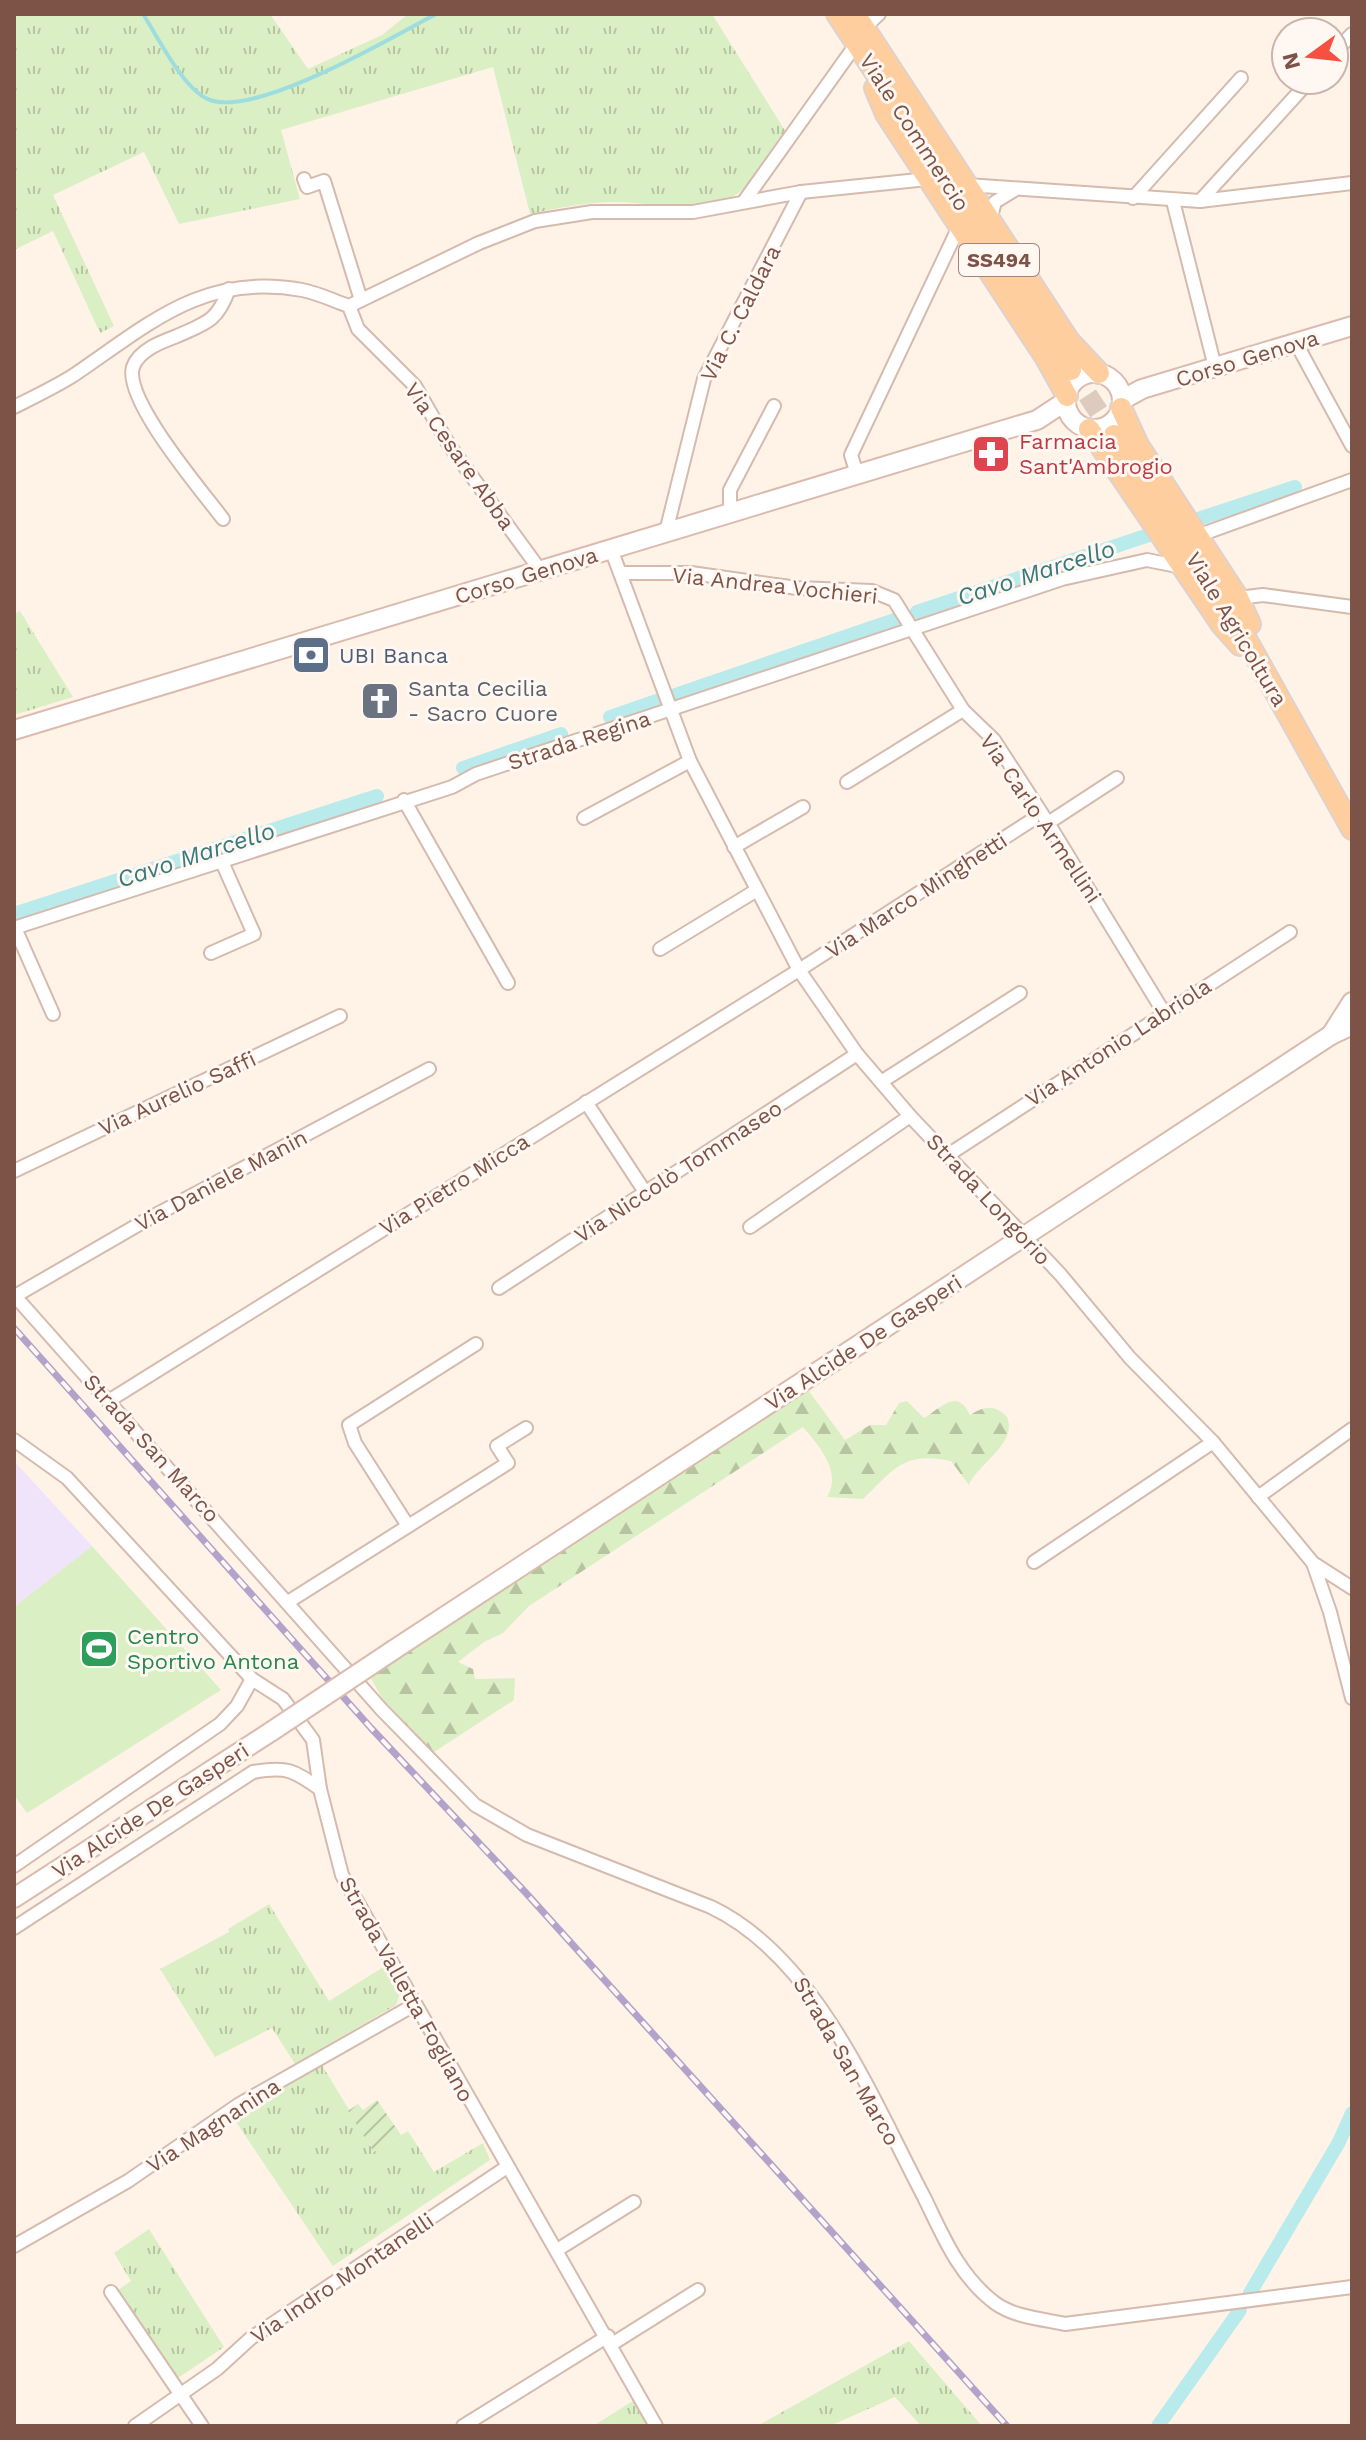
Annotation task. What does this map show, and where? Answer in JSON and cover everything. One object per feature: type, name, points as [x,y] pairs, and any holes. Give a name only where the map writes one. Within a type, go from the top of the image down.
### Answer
[{"type":"main road","name":"Viale Commercio","points":[[837,14],[858,29],[1071,370]]},
{"type":"main road","points":[[858,29],[886,114],[1046,358],[1066,399],[1226,632],[1262,667]]},
{"type":"main road","points":[[858,29],[967,185],[1069,341],[1121,399],[1138,445],[1238,598],[1248,618],[1262,667]]},
{"type":"main road","name":"Corso Genova","points":[[1121,399],[1142,389],[1352,326]]},
{"type":"main road","name":"Corso Genova","points":[[14,730],[1037,420],[1066,399],[1082,376],[1099,373]]},
{"type":"main road","points":[[1082,424],[1109,425],[1121,399]]},
{"type":"main road","name":"Corso Genova","points":[[1037,420],[1082,424]]},
{"type":"main road","name":"Viale Agricoltura","points":[[1114,435],[1262,667],[1352,828]]},
{"type":"main road","name":"Via Alcide De Gasperi","points":[[1331,1035],[1352,1002]]},
{"type":"main road","name":"Via Alcide De Gasperi","points":[[14,1905],[22,1894],[1331,1035],[1352,1025]]},
{"type":"street","points":[[745,200],[858,29],[879,14]]},
{"type":"street","points":[[1133,198],[1241,78]]},
{"type":"street","points":[[1200,201],[1295,96]]},
{"type":"street","points":[[304,179],[307,187],[324,181],[361,300]]},
{"type":"street","points":[[14,407],[70,377],[186,300],[229,289],[247,286],[303,290],[349,306],[479,243],[535,221],[592,212],[693,212],[801,192],[928,179]]},
{"type":"street","points":[[967,185],[1200,201],[1352,183]]},
{"type":"street","points":[[990,220],[995,202],[1016,190]]},
{"type":"street","name":"Via C. Caldara","points":[[666,532],[704,379],[801,192]]},
{"type":"street","points":[[1173,201],[1215,367]]},
{"type":"street","points":[[857,474],[851,455],[955,235]]},
{"type":"street","points":[[223,519],[151,421],[136,393],[132,370],[138,357],[151,348],[212,321],[229,289]]},
{"type":"street","name":"Via Cesare Abba","points":[[349,306],[358,329],[415,386],[449,445],[540,570]]},
{"type":"street","points":[[1296,343],[1352,446]]},
{"type":"street","points":[[730,513],[730,490],[774,406]]},
{"type":"street","points":[[1197,536],[1352,480]]},
{"type":"street","points":[[1147,560],[1159,551],[1164,538]]},
{"type":"street","name":"Strada Longorio","points":[[611,549],[690,761],[799,970],[857,1054],[1130,1358],[1213,1442],[1313,1563],[1352,1588]]},
{"type":"street","name":"Strada Regina","points":[[14,928],[452,787],[476,774],[1062,579],[1147,560],[1184,567]]},
{"type":"street","name":"Via Andrea Vochieri","points":[[620,573],[691,573],[797,588],[872,591],[898,603],[913,628]]},
{"type":"street","points":[[1238,598],[1263,595],[1352,607]]},
{"type":"street","name":"Via Carlo Armellini","points":[[913,628],[963,710],[994,740],[1163,1011]]},
{"type":"street","points":[[847,782],[963,710]]},
{"type":"street","points":[[584,818],[690,761]]},
{"type":"street","points":[[1048,823],[1117,778]]},
{"type":"street","points":[[404,800],[508,983]]},
{"type":"street","points":[[734,847],[803,807]]},
{"type":"street","name":"Via Marco Minghetti","points":[[799,970],[1032,820]]},
{"type":"street","points":[[211,953],[254,934],[222,862]]},
{"type":"street","points":[[660,949],[757,890]]},
{"type":"street","points":[[14,928],[53,1014]]},
{"type":"street","name":"Via Antonio Labriola","points":[[948,1155],[1163,1011],[1290,932]]},
{"type":"street","name":"Via Pietro Micca","points":[[110,1400],[799,970]]},
{"type":"street","points":[[881,1082],[1020,993]]},
{"type":"street","name":"Via Aurelio Saffi","points":[[14,1171],[340,1016]]},
{"type":"street","name":"Via Niccolò Tommaseo","points":[[499,1288],[857,1054]]},
{"type":"street","name":"Via Daniele Manin","points":[[14,1296],[148,1219],[429,1069]]},
{"type":"street","points":[[586,1102],[645,1192]]},
{"type":"street","points":[[750,1227],[910,1116]]},
{"type":"street","name":"Strada San Marco","points":[[14,1296],[110,1400],[382,1710],[475,1805],[527,1835],[725,1913],[773,1948],[800,1978],[834,2033],[961,2270],[996,2304],[1026,2317],[1065,2324],[1352,2287]]},
{"type":"street","points":[[408,1526],[355,1443],[349,1425],[476,1344]]},
{"type":"street","points":[[288,1602],[508,1463],[497,1446],[526,1428]]},
{"type":"street","points":[[1258,1497],[1352,1429]]},
{"type":"street","name":"Strada Valletta Fogliano","points":[[14,1440],[67,1478],[252,1679],[283,1699],[313,1740],[320,1789],[342,1875],[507,2167],[610,2340],[656,2426]]},
{"type":"street","points":[[1034,1562],[1213,1442]]},
{"type":"street","points":[[1313,1563],[1330,1612],[1352,1698]]},
{"type":"street","points":[[14,1866],[220,1724],[237,1706],[252,1679]]},
{"type":"street","points":[[14,1928],[253,1772],[276,1768],[293,1770],[320,1789]]},
{"type":"street","name":"Via Magnanina","points":[[14,2246],[128,2181],[238,2105],[414,2005]]},
{"type":"street","name":"Via Indro Montanelli","points":[[135,2426],[217,2369],[251,2338],[507,2167]]},
{"type":"street","points":[[557,2250],[634,2202]]},
{"type":"street","points":[[463,2426],[698,2290]]},
{"type":"street","points":[[111,2292],[202,2426]]},
{"type":"shaded area","points":[[14,1461],[92,1546],[14,1607]]},
{"type":"green space","points":[[14,14],[270,14],[308,69],[382,35],[408,14],[712,14],[786,132],[748,185],[727,200],[713,205],[680,207],[605,202],[530,214],[493,67],[281,130],[300,199],[179,224],[144,152],[53,195],[114,326],[100,333],[53,231],[14,250]]},
{"type":"green space","points":[[20,611],[73,697],[14,715],[14,614]]},
{"type":"green space","points":[[808,1390],[845,1440],[870,1425],[886,1425],[899,1403],[907,1401],[924,1418],[954,1401],[960,1402],[970,1415],[985,1408],[994,1408],[1007,1417],[1009,1427],[1002,1445],[969,1485],[951,1461],[922,1458],[901,1465],[863,1499],[827,1497],[832,1478],[827,1460],[803,1427],[529,1606],[503,1633],[484,1642],[458,1662],[473,1669],[475,1679],[515,1678],[514,1700],[431,1754],[382,1698],[370,1677]]},
{"type":"green space","name":"Centro Sportivo Antona","points":[[92,1546],[221,1690],[27,1813],[14,1795],[14,1607]]},
{"type":"green space","points":[[269,1904],[329,2001],[385,1966],[400,1994],[396,2005],[295,2064],[272,2028],[215,2057],[160,1969],[229,1932],[228,1929]]},
{"type":"green space","points":[[322,2065],[374,2151],[408,2131],[434,2172],[483,2143],[490,2160],[333,2266],[234,2119]]},
{"type":"green space","points":[[377,2100],[401,2135],[374,2152],[348,2111],[358,2104],[363,2110]]},
{"type":"green space","points":[[149,2229],[224,2347],[178,2378],[118,2290],[131,2281],[114,2253]]},
{"type":"green space","points":[[909,2341],[982,2426],[921,2426],[895,2397],[830,2426],[757,2426]]},
{"type":"green space","points":[[636,2399],[650,2426],[593,2426]]},
{"type":"waterway","points":[[143,14],[172,62],[191,86],[210,100],[231,102],[290,87],[436,14]]},
{"type":"waterway","name":"Cavo Marcello","points":[[1201,518],[1295,487]]},
{"type":"waterway","name":"Cavo Marcello","points":[[917,612],[1155,533]]},
{"type":"waterway","name":"Cavo Marcello","points":[[675,695],[900,618]]},
{"type":"waterway","name":"Cavo Marcello","points":[[610,717],[656,701]]},
{"type":"waterway","points":[[463,768],[561,734]]},
{"type":"waterway","name":"Cavo Marcello","points":[[14,914],[377,796]]},
{"type":"waterway","points":[[1250,2293],[1339,2142],[1352,2113]]},
{"type":"waterway","points":[[1158,2426],[1240,2310]]},
{"type":"tunnel","points":[[1071,370],[1114,435]]},
{"type":"railway","points":[[14,1328],[371,1728],[526,1893],[1007,2426]]},
{"type":"place","name":"Farmacia Sant'Ambrogio","points":[[991,454]]},
{"type":"place","name":"UBI Banca","points":[[311,655]]},
{"type":"place","name":"Santa Cecilia - Sacro Cuore","points":[[380,701]]},
{"type":"place","name":"Centro Sportivo Antona","points":[[99,1649]]}]
